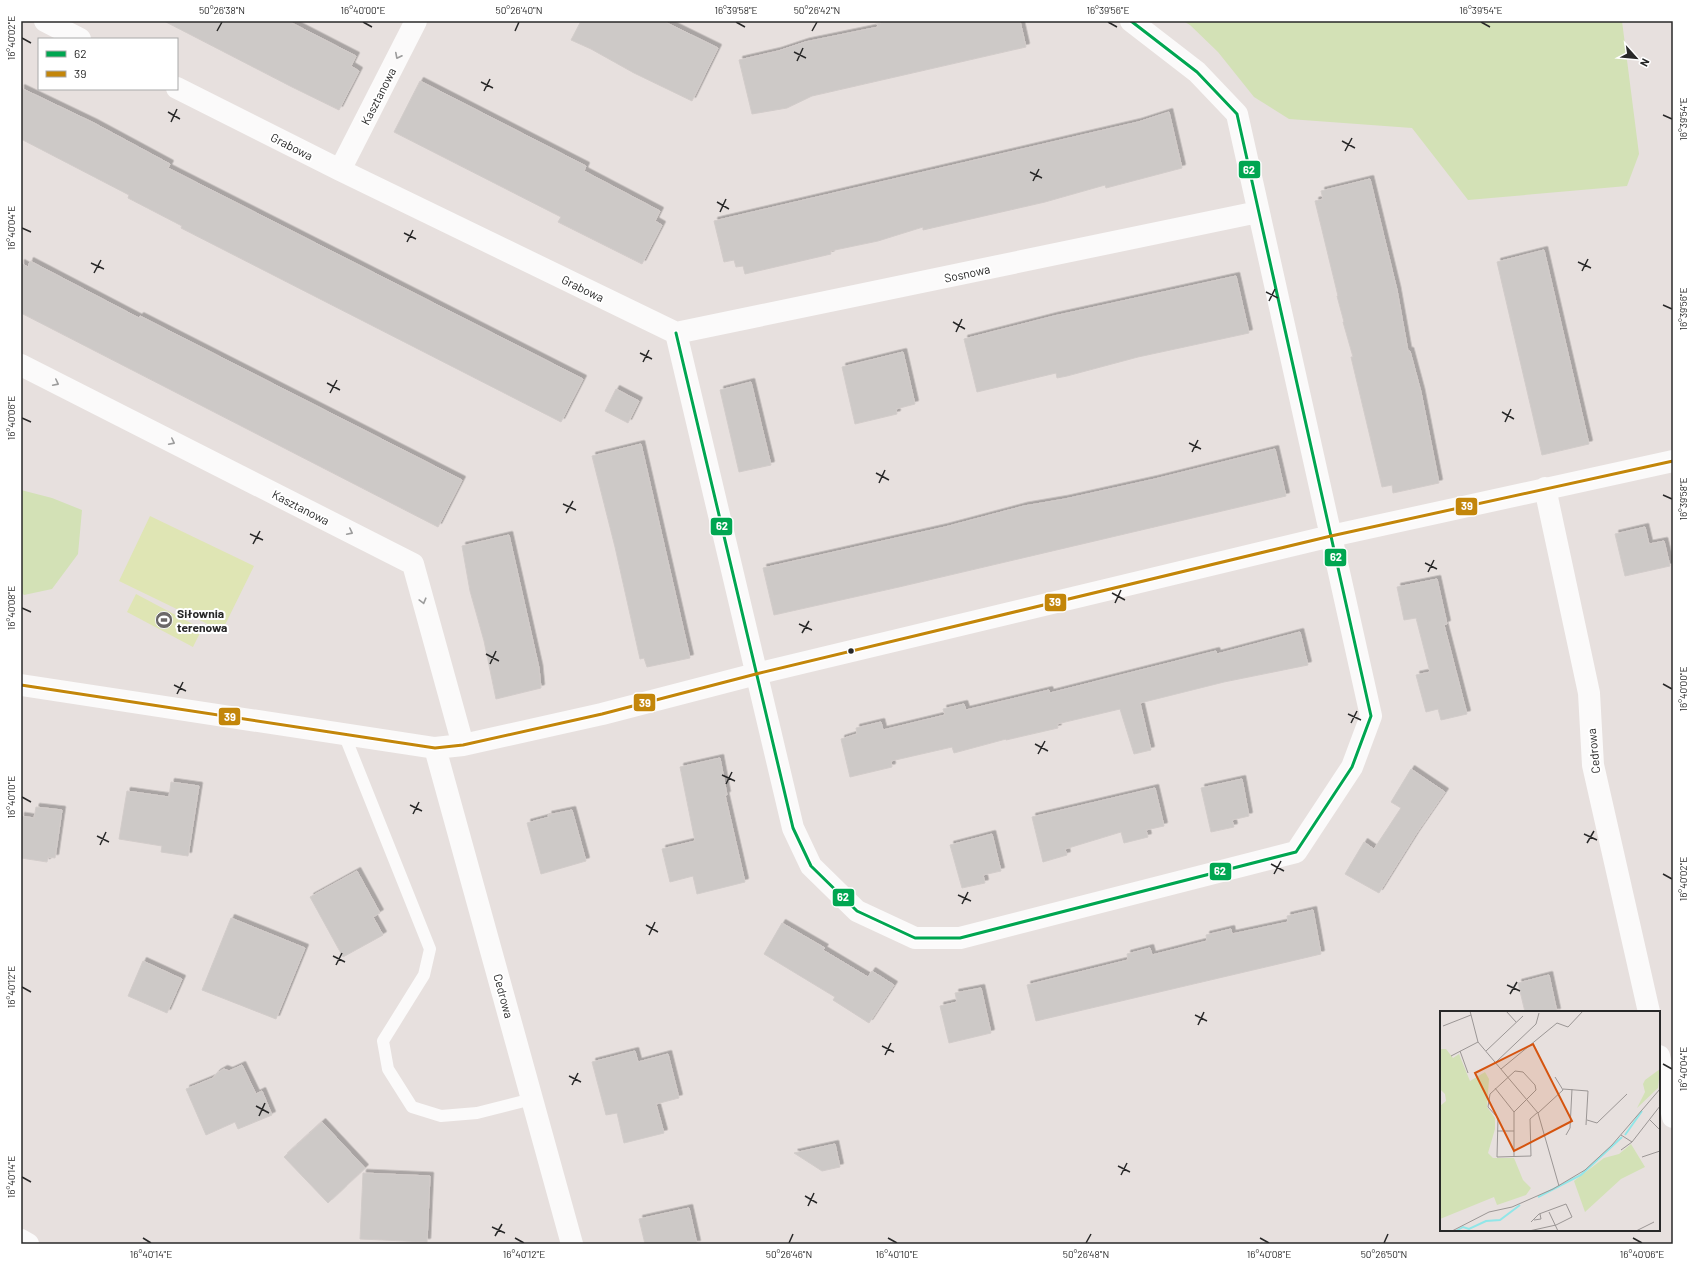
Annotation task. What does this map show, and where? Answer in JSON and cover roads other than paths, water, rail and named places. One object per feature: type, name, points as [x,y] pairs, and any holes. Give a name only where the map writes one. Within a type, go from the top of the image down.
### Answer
[{"type":"street","points":[[45,21],[78,38]]},
{"type":"street","name":"Kasztanowa","points":[[340,170],[416,21]]},
{"type":"street","points":[[676,333],[793,828],[810,866],[858,911],[915,938],[960,938],[1296,852],[1352,767],[1371,716],[1237,114],[1197,72],[1131,21]]},
{"type":"street","name":"Grabowa","points":[[178,89],[340,170],[676,333]]},
{"type":"street","name":"Sosnowa","points":[[676,333],[1258,212]]},
{"type":"street","name":"Kasztanowa","points":[[21,365],[413,564],[463,745]]},
{"type":"street","points":[[21,684],[435,748],[463,745],[602,714],[756,674],[1331,536],[1673,461]]},
{"type":"street","name":"Cedrowa","points":[[1545,488],[1589,693],[1593,765],[1649,1011]]},
{"type":"street","name":"Cedrowa","points":[[435,748],[572,1244]]},
{"type":"street","points":[[1660,1060],[1673,1117]]},
{"type":"street","points":[[21,1240],[28,1244]]},
{"type":"lane","points":[[344,734],[430,950],[424,975],[383,1041],[388,1069],[412,1107],[441,1116],[477,1113],[532,1099]]},
{"type":"place","name":"Siłownia terenowa","points":[[164,620]]}]
